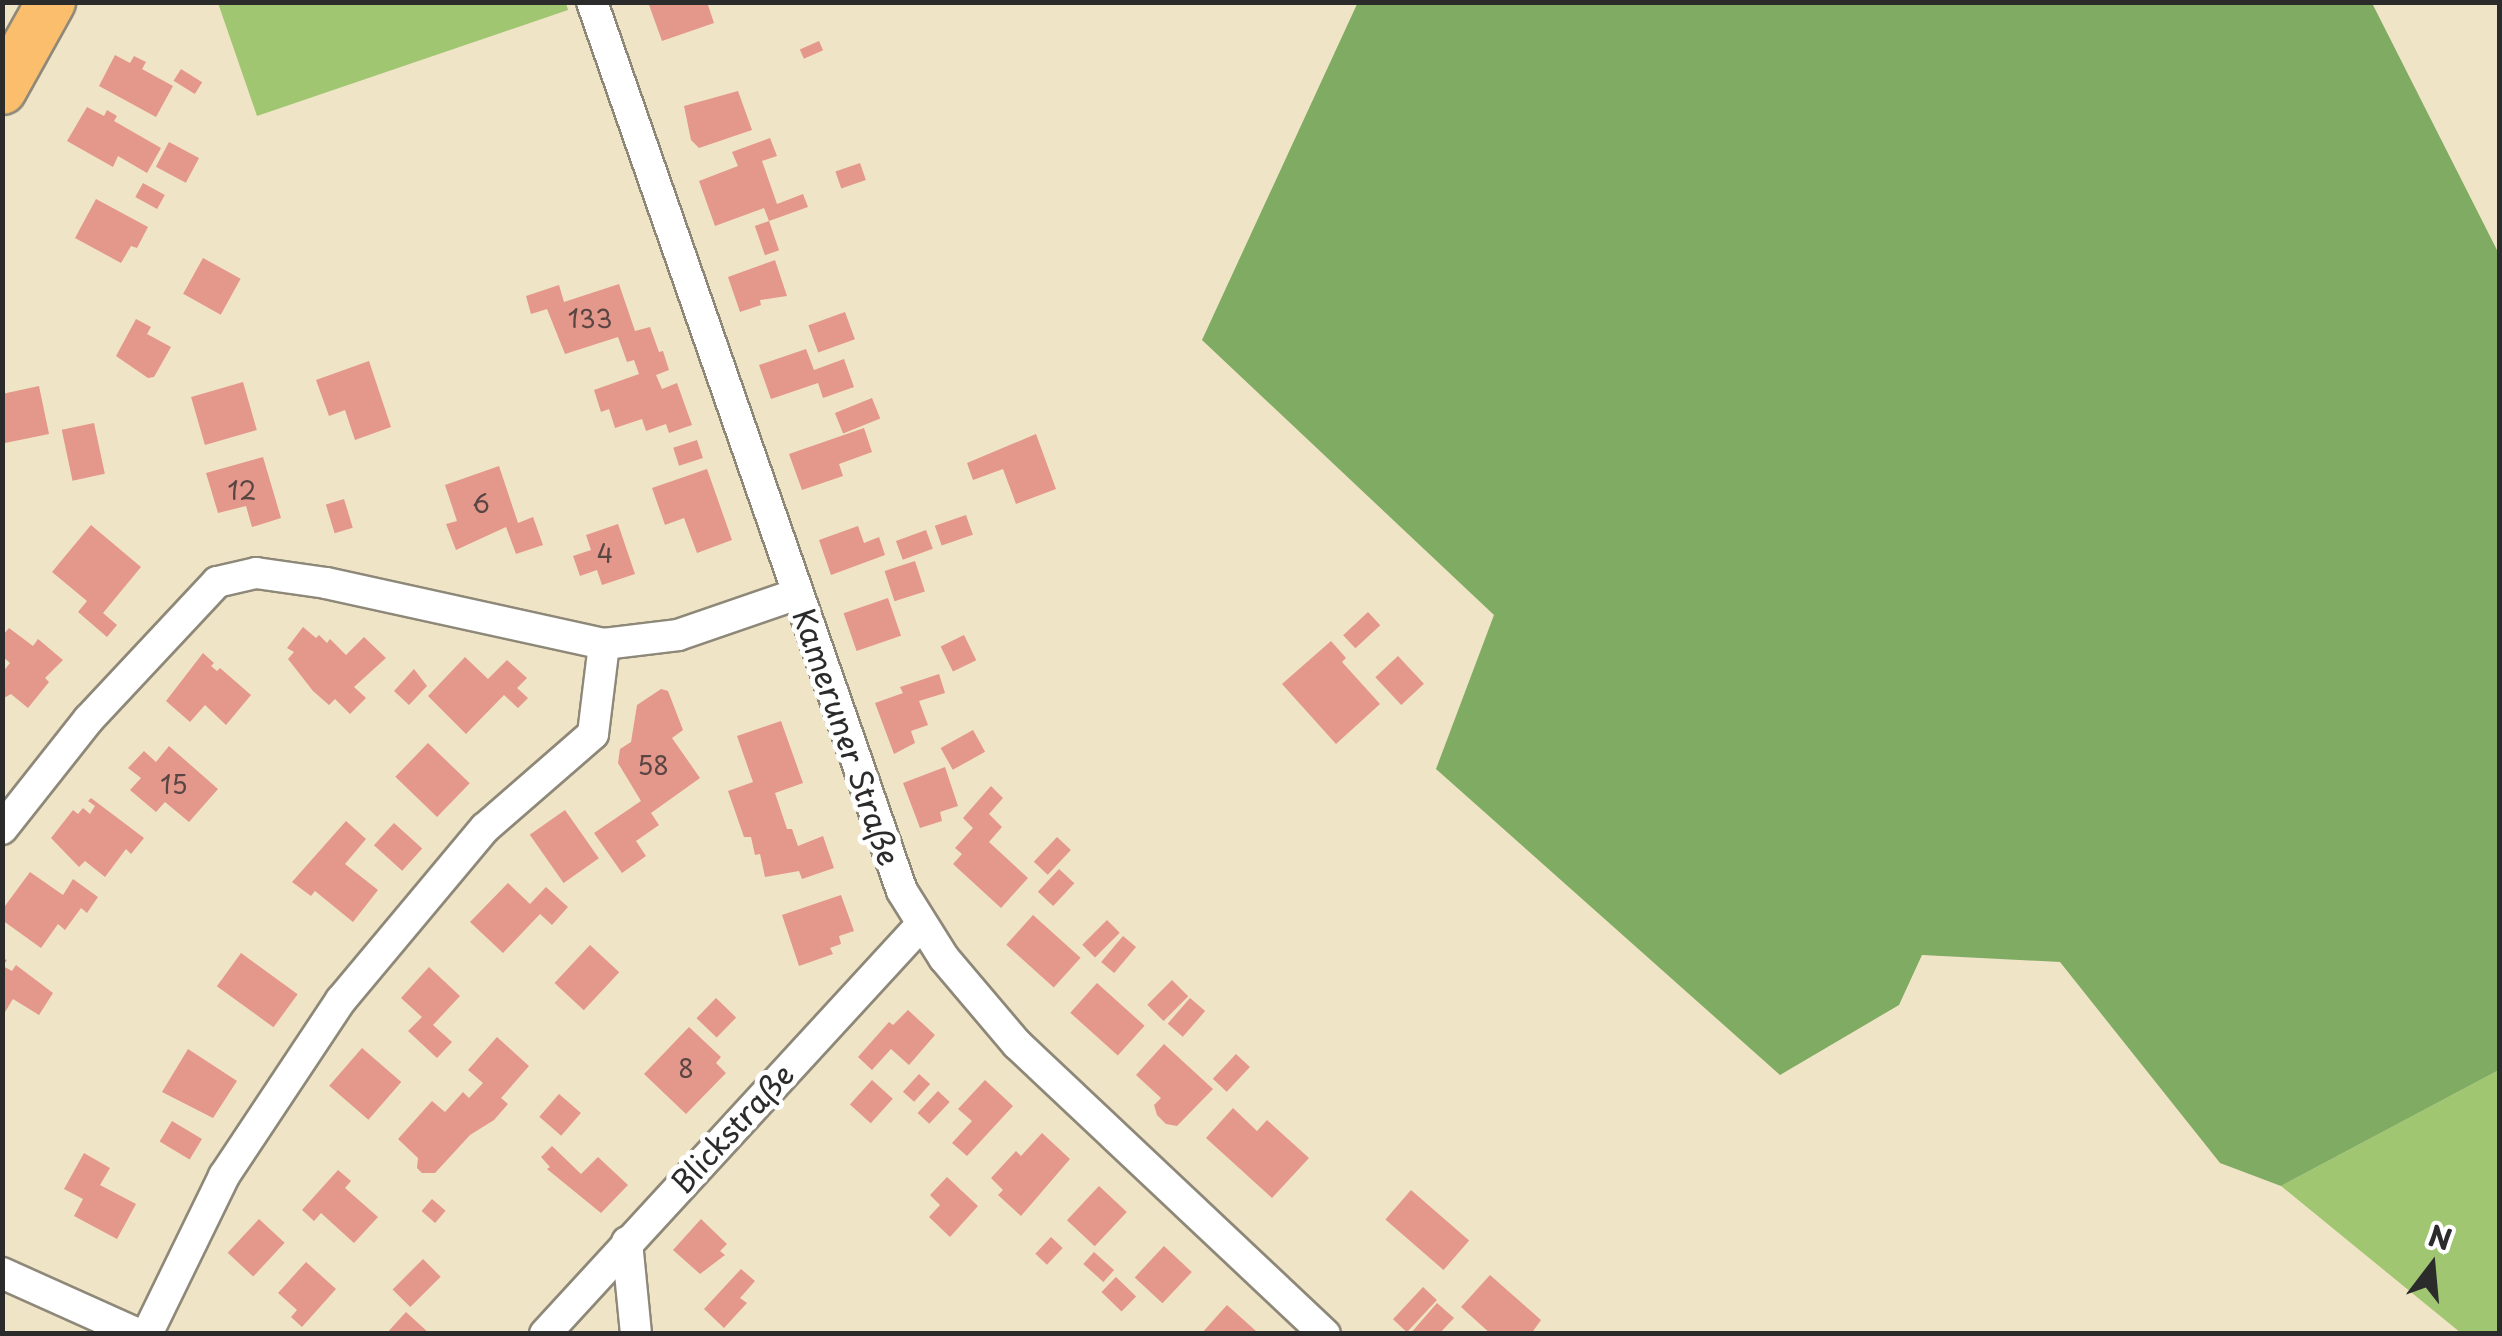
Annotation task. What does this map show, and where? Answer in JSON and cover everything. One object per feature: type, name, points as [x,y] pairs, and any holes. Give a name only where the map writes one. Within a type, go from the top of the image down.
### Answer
[{"type":"main road","points":[[2,90],[51,2]]},
{"type":"street","name":"Kameruner Straße","points":[[592,2],[902,891],[921,926],[1017,1044],[1325,1334]]},
{"type":"street","points":[[2,830],[88,720],[217,582],[256,573],[326,584],[604,644],[678,635],[797,594]]},
{"type":"street","points":[[148,1334],[224,1176],[341,1000],[485,828],[592,734],[604,644]]},
{"type":"street","name":"Blickstraße","points":[[545,1334],[921,926]]},
{"type":"street","points":[[627,1242],[636,1334]]},
{"type":"street","points":[[2,1274],[138,1334]]},
{"type":"green space","points":[[1358,2],[2372,3],[2499,254],[2499,1070],[2281,1186],[2220,1163],[2060,962],[1922,955],[1899,1005],[1780,1075],[1436,769],[1494,615],[1202,340]]},
{"type":"green space","points":[[218,3],[566,3],[568,10],[257,116]]},
{"type":"green space","points":[[2499,1070],[2499,1333],[2461,1333],[2281,1186]]},
{"type":"building","points":[[648,2],[707,2],[714,23],[662,41]]},
{"type":"building","points":[[819,41],[823,50],[804,59],[800,50]]},
{"type":"building","points":[[115,55],[130,63],[134,56],[146,62],[142,69],[173,86],[156,117],[99,86]]},
{"type":"building","points":[[181,69],[202,82],[195,94],[174,81]]},
{"type":"building","points":[[738,91],[752,130],[699,148],[691,140],[684,106]]},
{"type":"building","points":[[87,107],[104,116],[107,110],[117,116],[114,121],[161,148],[147,173],[118,156],[113,167],[67,141]]},
{"type":"building","points":[[770,138],[777,156],[762,161],[777,204],[803,194],[808,207],[769,221],[764,208],[715,226],[699,181],[738,166],[732,152]]},
{"type":"building","points":[[169,142],[199,158],[186,183],[156,167]]},
{"type":"building","points":[[860,163],[866,180],[841,188],[835,171]]},
{"type":"building","points":[[143,183],[165,195],[157,209],[135,197]]},
{"type":"building","points":[[96,199],[148,227],[137,248],[131,246],[121,263],[75,238]]},
{"type":"building","points":[[769,221],[779,250],[765,255],[755,226]]},
{"type":"building","points":[[203,258],[241,279],[221,315],[183,294]]},
{"type":"building","points":[[775,260],[787,296],[760,300],[761,305],[740,312],[728,277]]},
{"type":"building","points":[[619,284],[635,331],[650,327],[659,352],[663,351],[669,370],[656,375],[662,389],[677,383],[692,425],[669,433],[666,424],[646,431],[642,419],[615,428],[609,409],[601,412],[594,390],[639,374],[634,360],[627,362],[618,337],[565,354],[547,309],[531,314],[526,296],[559,285],[564,302]]},
{"type":"building","points":[[845,312],[855,339],[818,353],[808,325]]},
{"type":"building","points":[[136,319],[151,327],[147,334],[171,347],[154,377],[148,378],[116,356]]},
{"type":"building","points":[[806,349],[814,370],[844,359],[854,387],[823,398],[818,383],[771,399],[759,365]]},
{"type":"building","points":[[369,361],[391,427],[355,440],[345,410],[329,416],[316,380]]},
{"type":"building","points":[[243,382],[257,430],[205,445],[191,397]]},
{"type":"building","points":[[39,386],[49,434],[5,443],[2,450],[2,394]]},
{"type":"building","points":[[872,398],[880,418],[843,433],[835,413]]},
{"type":"building","points":[[94,423],[105,474],[73,481],[62,430]]},
{"type":"building","points":[[864,428],[872,452],[839,464],[843,476],[802,490],[789,454]]},
{"type":"building","points":[[1036,434],[1056,489],[1016,504],[1003,469],[973,480],[967,463]]},
{"type":"building","points":[[697,440],[703,458],[679,466],[673,448]]},
{"type":"building","points":[[263,457],[281,518],[252,527],[246,506],[218,513],[206,473]]},
{"type":"building","points":[[499,466],[518,523],[533,517],[543,545],[516,554],[506,527],[456,550],[446,524],[457,521],[445,485]]},
{"type":"building","points":[[707,469],[732,540],[697,553],[684,518],[665,525],[652,488]]},
{"type":"building","points":[[344,499],[353,528],[335,533],[326,505]]},
{"type":"building","points":[[966,515],[973,535],[942,546],[935,526]]},
{"type":"building","points":[[618,524],[635,574],[602,585],[597,570],[580,576],[573,556],[591,550],[586,535]]},
{"type":"building","points":[[91,525],[141,567],[103,613],[117,625],[107,637],[78,612],[87,601],[52,572]]},
{"type":"building","points":[[858,526],[864,543],[879,537],[885,555],[831,575],[819,540]]},
{"type":"building","points":[[926,530],[933,549],[903,560],[896,541]]},
{"type":"building","points":[[915,561],[925,591],[894,601],[885,571]]},
{"type":"building","points":[[888,598],[901,636],[857,651],[844,613]]},
{"type":"building","points":[[1368,612],[1380,625],[1355,648],[1343,635]]},
{"type":"building","points":[[303,627],[327,643],[330,639],[346,655],[364,637],[386,658],[354,687],[366,698],[350,714],[335,699],[329,705],[313,691],[288,659],[294,652],[287,648]]},
{"type":"building","points":[[9,628],[33,646],[38,639],[63,660],[45,678],[49,682],[28,708],[11,694],[2,699],[2,673],[10,663],[2,656],[2,636]]},
{"type":"building","points":[[964,635],[976,660],[953,672],[941,646]]},
{"type":"building","points":[[1331,641],[1346,658],[1342,662],[1380,704],[1336,744],[1282,684]]},
{"type":"building","points":[[203,653],[214,663],[211,666],[217,671],[220,668],[251,695],[226,725],[205,705],[190,722],[166,701]]},
{"type":"building","points":[[1398,656],[1424,684],[1401,705],[1375,677]]},
{"type":"building","points":[[465,657],[488,679],[507,660],[527,678],[517,688],[528,698],[518,708],[504,695],[466,734],[428,696]]},
{"type":"building","points":[[414,669],[427,686],[409,705],[394,691]]},
{"type":"building","points":[[939,674],[945,693],[919,701],[928,725],[911,731],[915,743],[894,754],[875,703],[903,693],[900,687]]},
{"type":"building","points":[[661,689],[668,691],[683,730],[672,738],[700,778],[651,813],[659,825],[636,841],[646,856],[622,873],[594,833],[641,801],[618,763],[620,749],[631,742],[637,705]]},
{"type":"building","points":[[781,721],[803,783],[775,793],[787,829],[792,829],[798,846],[823,836],[834,868],[802,879],[799,871],[765,877],[760,854],[755,855],[751,837],[744,837],[728,791],[753,782],[737,736]]},
{"type":"building","points":[[973,730],[985,752],[953,770],[941,748]]},
{"type":"building","points":[[428,743],[470,783],[437,817],[395,777]]},
{"type":"building","points":[[169,746],[218,789],[189,822],[165,802],[156,812],[130,790],[141,778],[128,768],[144,751],[156,762]]},
{"type":"building","points":[[945,767],[958,806],[940,812],[942,821],[920,828],[903,783]]},
{"type":"building","points":[[991,786],[1003,798],[989,814],[1002,827],[989,842],[1028,878],[1001,908],[953,864],[962,854],[955,848],[973,828],[963,818]]},
{"type":"building","points":[[91,798],[144,838],[131,854],[126,849],[105,877],[85,861],[79,867],[51,838],[73,810],[78,814],[83,808],[90,814],[95,806],[88,801]]},
{"type":"building","points":[[565,810],[599,858],[564,883],[530,835]]},
{"type":"building","points":[[346,821],[366,839],[345,864],[378,890],[353,922],[315,891],[311,896],[292,882]]},
{"type":"building","points":[[394,823],[422,848],[402,871],[374,845]]},
{"type":"building","points":[[1057,837],[1071,850],[1048,875],[1034,862]]},
{"type":"building","points":[[1059,869],[1074,883],[1053,906],[1038,892]]},
{"type":"building","points":[[30,872],[63,895],[73,879],[98,897],[87,913],[81,908],[65,930],[58,924],[41,948],[2,920],[2,910]]},
{"type":"building","points":[[508,883],[530,904],[546,887],[568,907],[552,925],[540,914],[503,953],[470,922]]},
{"type":"building","points":[[841,895],[854,931],[839,936],[841,944],[830,948],[833,954],[799,966],[782,915]]},
{"type":"building","points":[[1033,915],[1081,958],[1054,988],[1006,945]]},
{"type":"building","points":[[1107,920],[1120,933],[1095,957],[1082,945]]},
{"type":"building","points":[[1123,936],[1136,947],[1114,973],[1101,962]]},
{"type":"building","points":[[590,945],[619,972],[584,1010],[555,983]]},
{"type":"building","points":[[241,953],[298,994],[274,1027],[217,986]]},
{"type":"building","points":[[2,958],[7,960],[3,966],[12,971],[16,965],[53,993],[39,1015],[13,999],[2,1017]]},
{"type":"building","points":[[429,967],[460,996],[433,1025],[452,1042],[437,1058],[408,1031],[422,1017],[401,998]]},
{"type":"building","points":[[1172,980],[1188,996],[1164,1021],[1147,1005]]},
{"type":"building","points":[[1097,983],[1145,1026],[1118,1056],[1070,1013]]},
{"type":"building","points":[[716,998],[736,1017],[717,1038],[697,1018]]},
{"type":"building","points":[[1190,998],[1205,1011],[1183,1037],[1168,1024]]},
{"type":"building","points":[[908,1010],[935,1035],[909,1065],[891,1049],[872,1070],[858,1057],[889,1022],[893,1025]]},
{"type":"building","points":[[689,1027],[721,1057],[716,1063],[726,1073],[686,1114],[644,1074]]},
{"type":"building","points":[[497,1037],[529,1066],[501,1098],[508,1104],[494,1120],[470,1135],[435,1173],[422,1173],[417,1168],[418,1158],[398,1139],[432,1101],[445,1112],[463,1092],[469,1098],[483,1083],[468,1070]]},
{"type":"building","points":[[1164,1044],[1213,1089],[1177,1126],[1166,1124],[1157,1115],[1154,1105],[1161,1098],[1136,1075]]},
{"type":"building","points":[[362,1048],[401,1082],[368,1120],[329,1086]]},
{"type":"building","points":[[188,1049],[237,1081],[213,1118],[162,1092]]},
{"type":"building","points":[[1236,1054],[1250,1067],[1227,1092],[1213,1079]]},
{"type":"building","points":[[919,1074],[930,1084],[914,1102],[903,1092]]},
{"type":"building","points":[[872,1080],[893,1099],[871,1123],[850,1105]]},
{"type":"building","points":[[985,1080],[1013,1106],[967,1156],[952,1143],[972,1121],[958,1109]]},
{"type":"building","points":[[938,1091],[950,1102],[929,1124],[918,1113]]},
{"type":"building","points":[[559,1094],[581,1113],[561,1136],[539,1117]]},
{"type":"building","points":[[1233,1108],[1257,1131],[1267,1120],[1309,1158],[1272,1198],[1206,1138]]},
{"type":"building","points":[[172,1121],[202,1139],[190,1160],[160,1142]]},
{"type":"building","points":[[1042,1133],[1070,1159],[1021,1216],[998,1195],[1003,1190],[991,1178],[1016,1151],[1021,1156]]},
{"type":"building","points":[[552,1146],[581,1174],[598,1157],[628,1185],[601,1213],[547,1169],[550,1167],[541,1157]]},
{"type":"building","points":[[84,1153],[110,1168],[100,1185],[136,1204],[117,1239],[74,1216],[83,1199],[64,1189]]},
{"type":"building","points":[[338,1170],[351,1181],[345,1188],[378,1217],[354,1243],[321,1213],[314,1221],[302,1210]]},
{"type":"building","points":[[947,1177],[978,1206],[950,1237],[929,1217],[940,1205],[930,1195]]},
{"type":"building","points":[[1099,1186],[1127,1212],[1095,1246],[1067,1220]]},
{"type":"building","points":[[1411,1190],[1469,1241],[1444,1270],[1385,1219]]},
{"type":"building","points":[[432,1199],[446,1211],[435,1223],[422,1211]]},
{"type":"building","points":[[259,1219],[285,1243],[253,1277],[228,1253]]},
{"type":"building","points":[[701,1219],[727,1244],[720,1251],[725,1255],[700,1274],[673,1250]]},
{"type":"building","points":[[1051,1237],[1063,1248],[1047,1265],[1035,1254]]},
{"type":"building","points":[[1164,1246],[1192,1272],[1162,1303],[1135,1277]]},
{"type":"building","points":[[1094,1252],[1114,1270],[1103,1282],[1083,1264]]},
{"type":"building","points":[[423,1259],[441,1277],[410,1307],[393,1289]]},
{"type":"building","points":[[306,1262],[336,1289],[302,1327],[291,1317],[297,1310],[278,1293]]},
{"type":"building","points":[[741,1269],[755,1281],[740,1298],[747,1303],[724,1328],[704,1309]]},
{"type":"building","points":[[1490,1275],[1541,1320],[1531,1334],[1491,1334],[1461,1307]]},
{"type":"building","points":[[1116,1277],[1136,1296],[1122,1312],[1101,1292]]},
{"type":"building","points":[[1423,1287],[1437,1300],[1407,1332],[1393,1319]]},
{"type":"building","points":[[1437,1303],[1454,1318],[1439,1334],[1410,1334]]},
{"type":"building","points":[[1227,1305],[1256,1331],[1201,1334]]},
{"type":"building","points":[[406,1312],[430,1334],[386,1334]]}]
